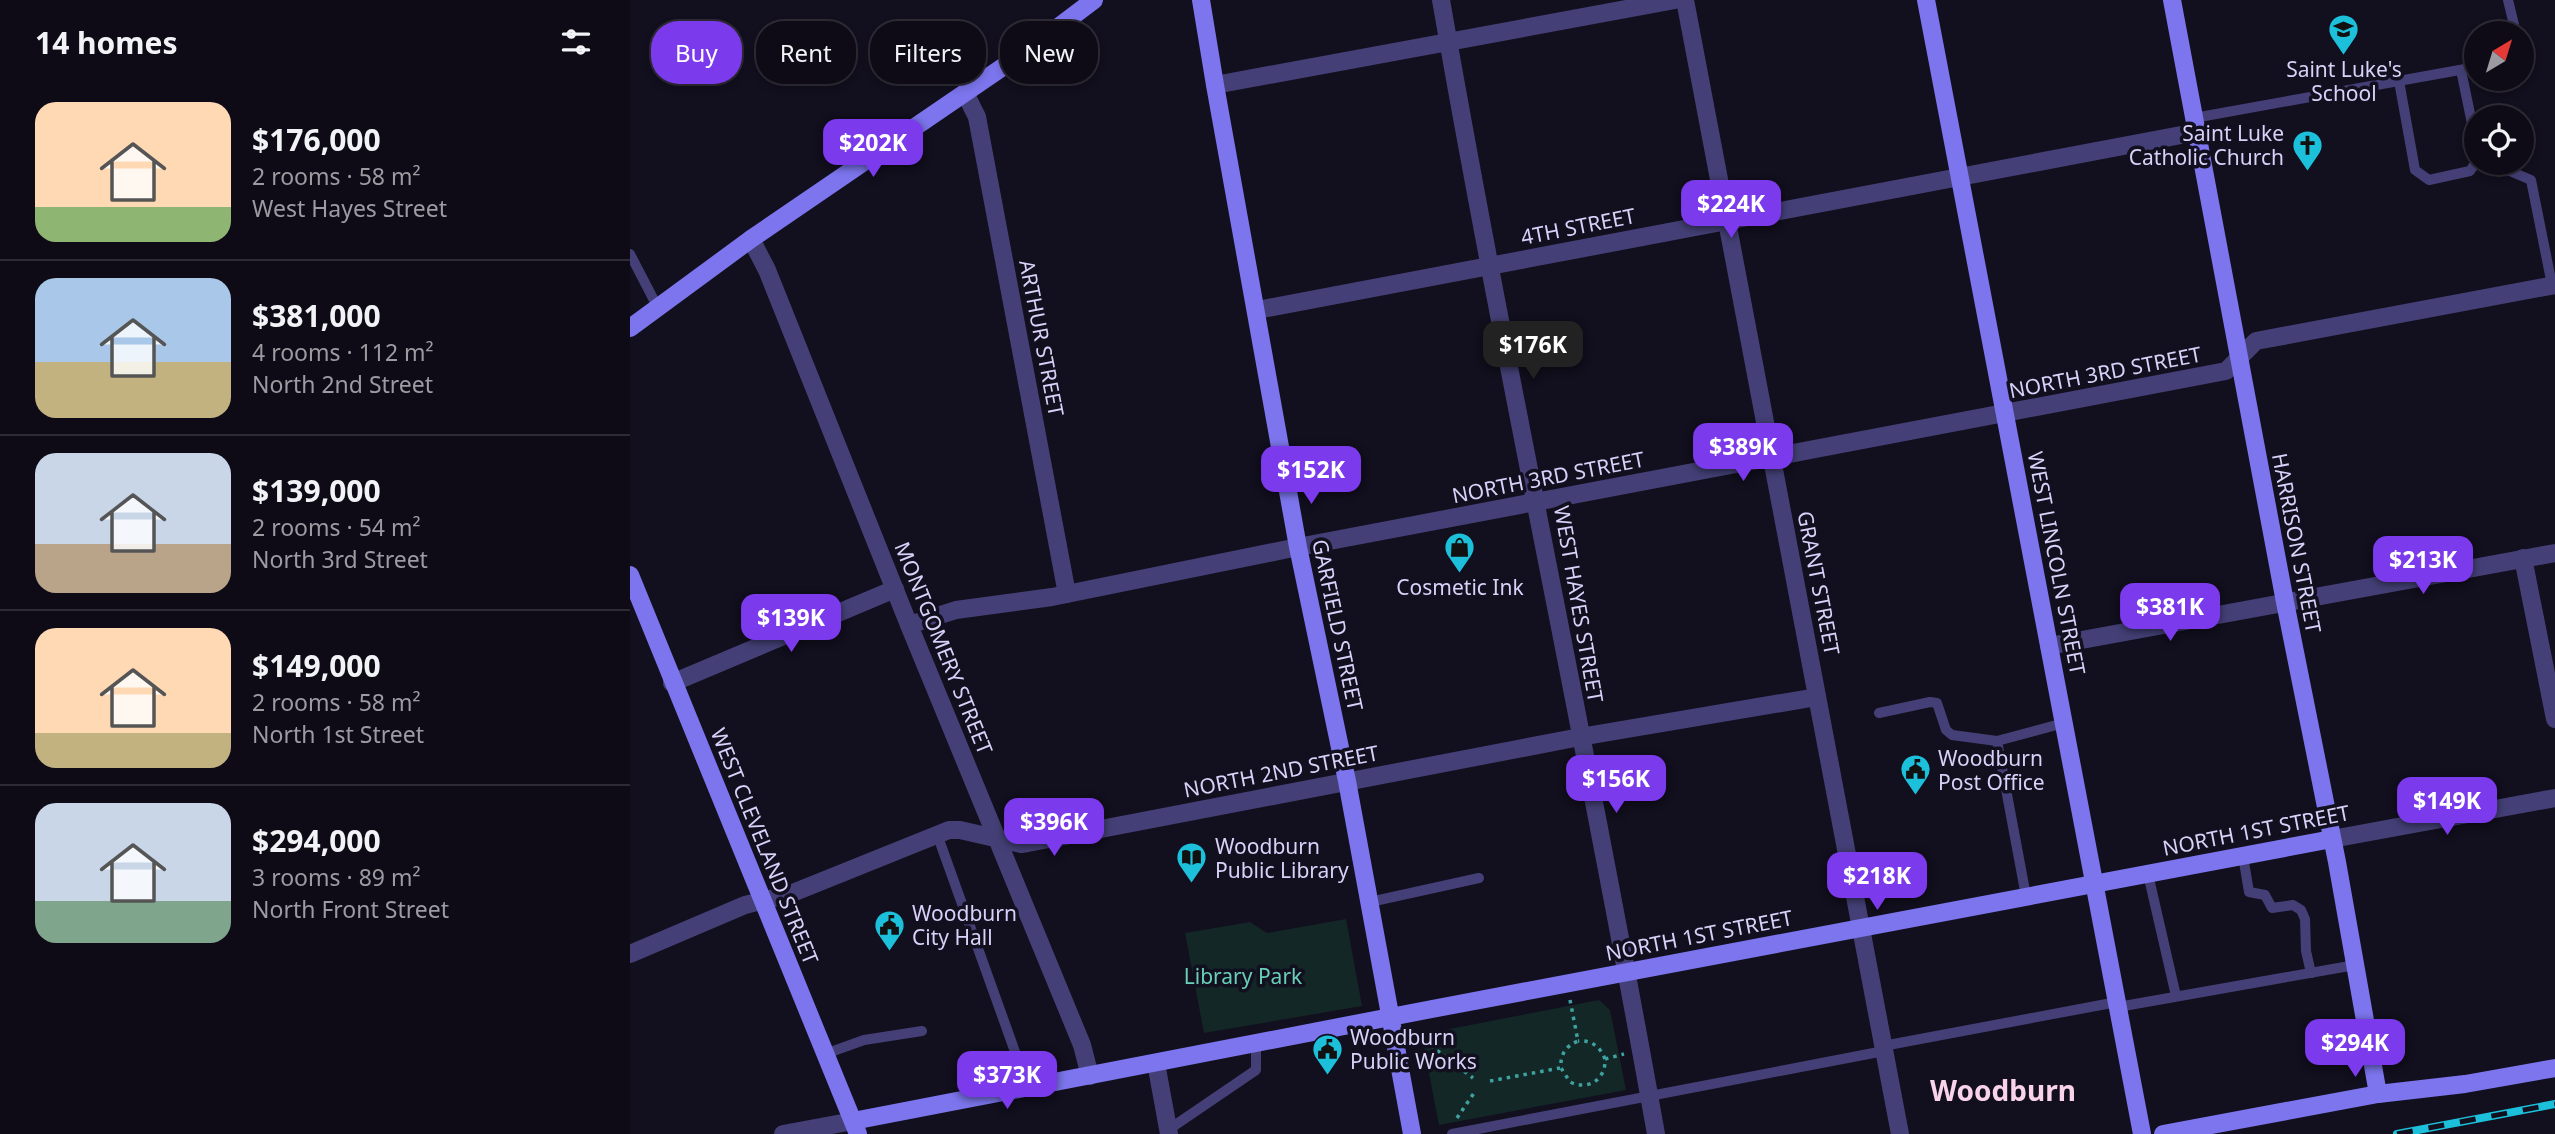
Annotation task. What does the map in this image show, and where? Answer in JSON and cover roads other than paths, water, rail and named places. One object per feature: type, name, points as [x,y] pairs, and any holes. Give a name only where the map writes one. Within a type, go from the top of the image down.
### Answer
[{"type":"street","points":[[630,328],[751,239],[965,93],[1094,0]]},
{"type":"street","name":"GARFIELD STREET","points":[[1202,0],[1214,85],[1298,547],[1347,781],[1412,1134]]},
{"type":"street","name":"WEST HAYES STREET","points":[[1441,0],[1656,1134]]},
{"type":"street","points":[[1214,85],[1675,0]]},
{"type":"street","name":"GRANT STREET","points":[[1685,0],[1900,1134]]},
{"type":"street","name":"WEST LINCOLN STREET","points":[[1927,0],[2142,1134]]},
{"type":"street","name":"HARRISON STREET","points":[[2172,0],[2378,1094]]},
{"type":"street","name":"ARTHUR STREET","points":[[965,93],[977,117],[1067,594]]},
{"type":"street","name":"4TH STREET","points":[[1257,310],[1960,177],[2196,125]]},
{"type":"street","name":"MONTGOMERY STREET","points":[[751,239],[767,271],[1082,1045],[1090,1076]]},
{"type":"street","name":"NORTH 3RD STREET","points":[[909,625],[956,610],[1067,594],[1298,547],[2226,371],[2256,341],[2554,285]]},
{"type":"street","points":[[2049,646],[2555,553]]},
{"type":"street","points":[[2523,558],[2555,719]]},
{"type":"street","name":"WEST CLEVELAND STREET","points":[[630,575],[856,1127]]},
{"type":"street","points":[[672,682],[895,589]]},
{"type":"street","name":"NORTH 2ND STREET","points":[[630,954],[745,905],[790,894],[937,834],[960,830],[1021,844],[1028,843],[1580,737],[1817,696]]},
{"type":"street","name":"NORTH 1ST STREET","points":[[856,1127],[1028,1088],[1391,1017],[2555,798]]},
{"type":"street","points":[[1156,1063],[1169,1132]]},
{"type":"street","points":[[2163,1134],[2378,1094],[2465,1084],[2555,1068]]},
{"type":"street","points":[[783,1134],[856,1127]]},
{"type":"lane","points":[[2508,0],[2513,21]]},
{"type":"lane","points":[[2196,125],[2464,69]]},
{"type":"lane","points":[[2461,70],[2468,105]]},
{"type":"lane","points":[[2399,81],[2415,170],[2429,180],[2464,172]]},
{"type":"lane","points":[[2519,175],[2531,180],[2554,285]]},
{"type":"lane","points":[[630,254],[658,308]]},
{"type":"lane","points":[[1879,713],[1930,702],[1937,703],[1946,730],[1952,735],[1997,741],[2064,723]]},
{"type":"lane","points":[[1997,741],[2026,896]]},
{"type":"lane","points":[[937,834],[1028,1088]]},
{"type":"lane","points":[[2243,856],[2249,892],[2265,895],[2272,908],[2293,905],[2301,910],[2305,919],[2306,951],[2311,973]]},
{"type":"lane","points":[[2148,874],[2176,996]]},
{"type":"lane","points":[[1370,902],[1479,878]]},
{"type":"lane","points":[[1453,1128],[1649,1095],[2118,1005],[2355,965]]},
{"type":"lane","points":[[825,1054],[864,1040],[922,1031]]},
{"type":"lane","points":[[1169,1132],[1256,1070],[1256,1044]]},
{"type":"railway","points":[[2397,1134],[2555,1104]]},
{"type":"place","name":"Saint Luke's School","points":[[2344,56]]},
{"type":"place","name":"Saint Luke Catholic Church","points":[[2307,172]]},
{"type":"place","name":"Cosmetic Ink","points":[[1460,574]]},
{"type":"place","name":"Woodburn Post Office","points":[[1915,797]]},
{"type":"place","name":"Woodburn Public Library","points":[[1192,885]]},
{"type":"place","name":"Woodburn City Hall","points":[[889,952]]},
{"type":"place","name":"Woodburn Public Works","points":[[1327,1076]]},
{"type":"district","name":"Woodburn","points":[[2003,1090]]},
{"type":"park label","name":"Library Park","points":[[1243,976]]}]
